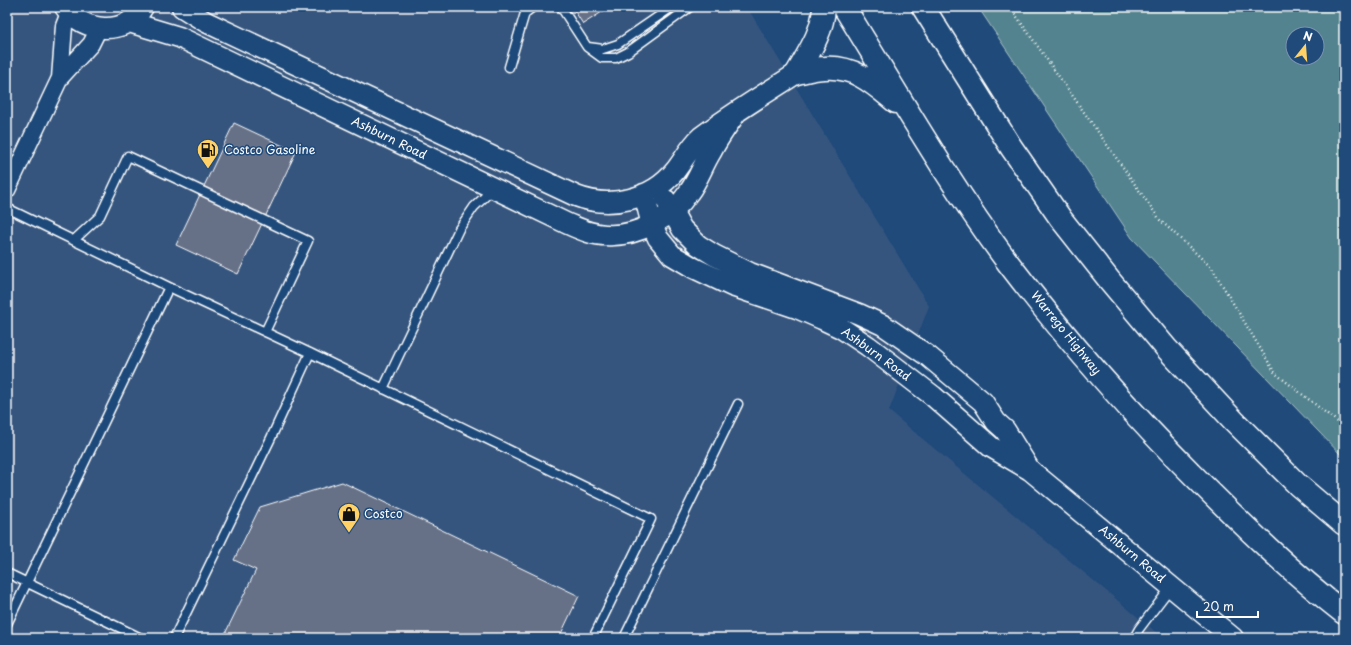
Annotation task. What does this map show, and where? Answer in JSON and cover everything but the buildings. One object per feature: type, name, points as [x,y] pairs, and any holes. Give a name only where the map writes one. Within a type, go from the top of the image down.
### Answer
[{"type":"highway","points":[[797,73],[817,37],[824,7]]},
{"type":"highway","name":"Warrego Highway","points":[[844,7],[906,110],[953,183],[1009,263],[1063,332],[1118,396],[1236,519],[1283,562],[1344,613]]},
{"type":"highway","points":[[923,7],[1011,147],[1061,219],[1110,281],[1167,349],[1234,420],[1298,485],[1344,524]]},
{"type":"highway","points":[[797,73],[824,68],[839,68],[853,72],[867,79],[906,110]]},
{"type":"street","points":[[60,78],[64,26],[67,10],[83,23],[99,28],[115,28],[129,22],[143,7]]},
{"type":"street","points":[[182,7],[206,22],[576,196],[599,202],[612,202],[652,190],[676,170],[696,141],[712,128],[797,73]]},
{"type":"street","name":"Ashburn Road","points":[[129,22],[179,37],[201,47],[568,224],[588,232],[605,235],[628,233],[652,225],[672,212]]},
{"type":"street","points":[[7,190],[60,78],[91,44],[99,28]]},
{"type":"street","points":[[672,212],[690,192],[715,144],[736,113]]},
{"type":"street","name":"Ashburn Road","points":[[652,190],[672,212],[682,229],[698,245],[750,273],[859,314],[883,325],[928,356],[983,402],[996,422],[1005,430],[1030,470]]},
{"type":"street","name":"Ashburn Road","points":[[652,190],[652,225],[665,247],[672,255],[682,262],[732,286],[797,308],[822,319],[841,328],[868,346],[932,396],[991,447],[1030,470],[1233,638]]},
{"type":"lane","points":[[509,67],[525,13],[532,7]]},
{"type":"lane","points":[[561,7],[587,47],[602,58],[616,58],[628,52],[690,7]]},
{"type":"lane","points":[[587,47],[603,49],[618,44],[672,7]]},
{"type":"lane","points":[[74,240],[100,216],[128,156],[308,241],[265,332]]},
{"type":"lane","points":[[383,389],[459,229],[474,207],[493,188]]},
{"type":"lane","points":[[7,208],[651,519],[593,638]]},
{"type":"lane","points":[[7,624],[169,287]]},
{"type":"lane","points":[[174,638],[271,438],[310,353]]},
{"type":"lane","points":[[624,638],[738,404]]},
{"type":"lane","points":[[7,573],[141,638]]},
{"type":"lane","points":[[1134,638],[1139,629],[1171,587]]},
{"type":"path","points":[[1010,7],[1160,220],[1212,268],[1275,373],[1344,427]]},
{"type":"shaded area","points":[[7,7],[747,7],[929,306],[889,411],[1163,638],[7,638]]},
{"type":"green space","points":[[978,7],[1344,7],[1344,458],[1132,238]]},
{"type":"place","name":"Costco Gasoline","points":[[208,170]]},
{"type":"place","name":"Costco","points":[[349,534]]}]
